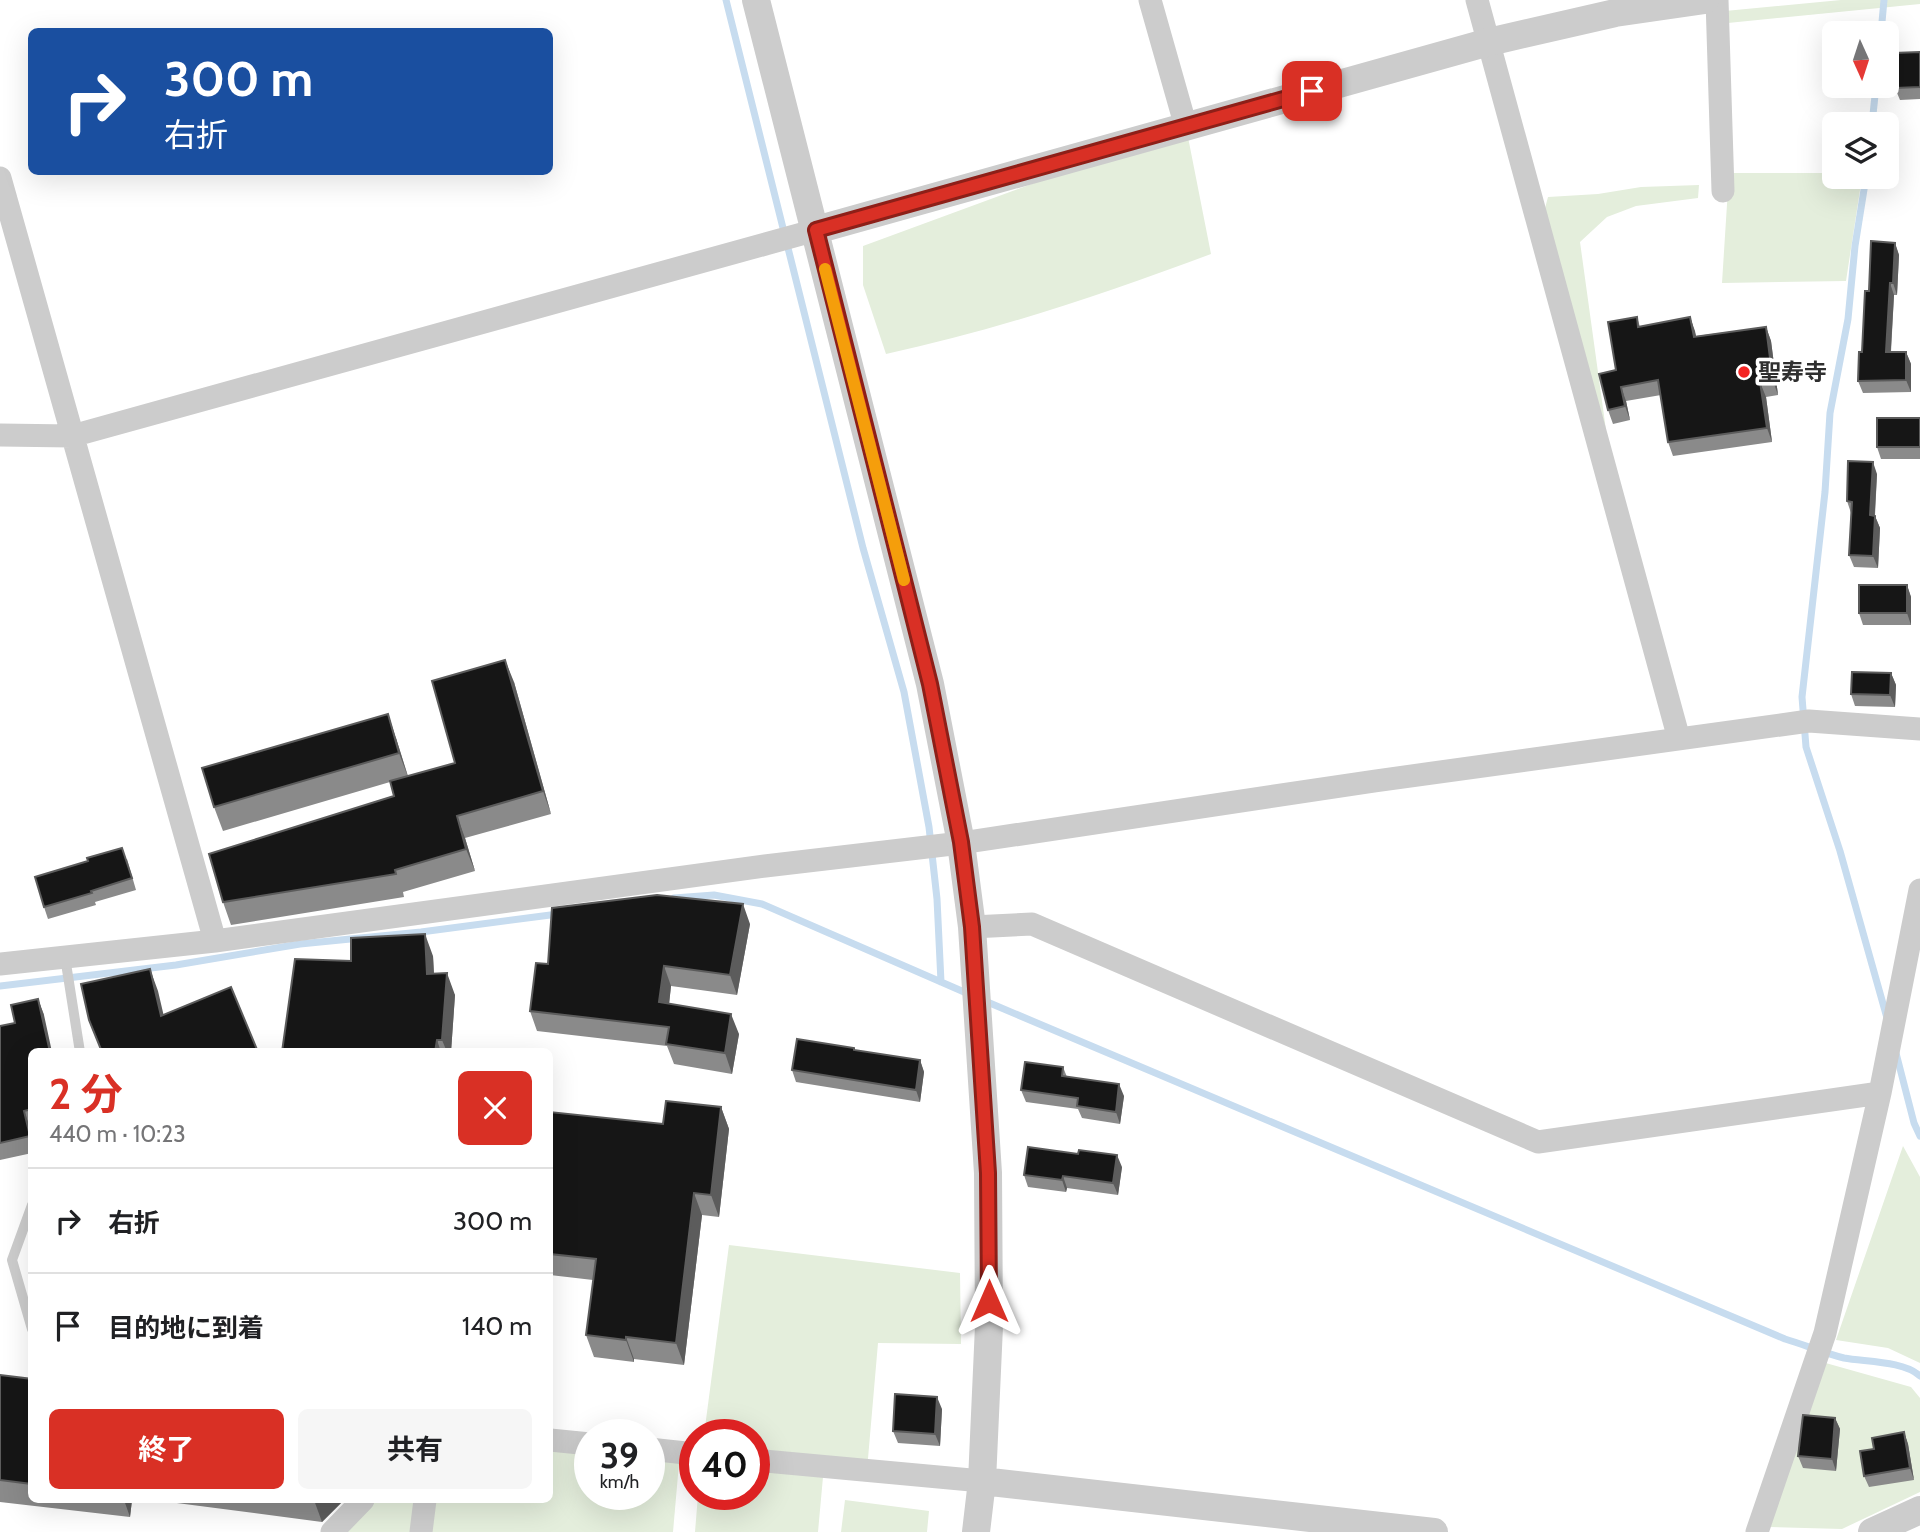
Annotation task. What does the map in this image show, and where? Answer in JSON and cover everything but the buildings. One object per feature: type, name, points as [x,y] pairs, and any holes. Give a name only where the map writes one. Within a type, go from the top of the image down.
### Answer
[{"type":"street","points":[[756,0],[930,684],[961,842],[972,927],[988,1173],[989,1326],[982,1481],[976,1532]]},
{"type":"street","points":[[1150,0],[1186,127]]},
{"type":"street","points":[[1477,0],[1679,739]]},
{"type":"street","points":[[0,435],[72,436],[1489,42],[1615,13],[1705,0]]},
{"type":"street","points":[[1717,0],[1723,191]]},
{"type":"street","points":[[0,178],[215,941]]},
{"type":"street","points":[[0,964],[215,941],[752,867],[961,842],[1809,721],[1920,729]]},
{"type":"street","points":[[1757,1532],[1825,1333],[1880,1093],[1920,890]]},
{"type":"street","points":[[972,927],[1032,924],[1538,1142],[1880,1093]]},
{"type":"street","points":[[553,1440],[574,1442]]},
{"type":"street","points":[[770,1461],[982,1481],[1434,1532]]},
{"type":"street","points":[[332,1532],[360,1503]]},
{"type":"street","points":[[421,1532],[425,1503]]},
{"type":"street","points":[[1872,1532],[1920,1510]]},
{"type":"lane","points":[[65,957],[79,1048]]},
{"type":"lane","points":[[28,1216],[12,1260],[28,1315]]},
{"type":"green space","points":[[1841,0],[1920,0],[1920,4],[1718,24],[1725,11]]},
{"type":"green space","points":[[1186,127],[1211,254],[1050,310],[969,334],[886,354],[863,285],[863,246]]},
{"type":"green space","points":[[1729,173],[1822,173],[1822,189],[1860,189],[1846,281],[1722,283]]},
{"type":"green space","points":[[1699,185],[1698,198],[1636,206],[1607,217],[1580,242],[1606,430],[1544,212],[1548,197],[1598,194],[1641,187]]},
{"type":"green space","points":[[1903,1146],[1920,1177],[1920,1363],[1888,1348],[1836,1340]]},
{"type":"green space","points":[[729,1245],[960,1273],[961,1344],[878,1343],[867,1470],[770,1461],[770,1419],[706,1419]]},
{"type":"green space","points":[[1815,1360],[1911,1387],[1920,1398],[1920,1492],[1842,1529],[1769,1527]]},
{"type":"green space","points":[[553,1440],[574,1442],[574,1510],[665,1510],[665,1451],[679,1452],[673,1532],[421,1532],[425,1503],[553,1503]]},
{"type":"green space","points":[[770,1467],[823,1477],[818,1532],[695,1532],[697,1510],[770,1510]]},
{"type":"green space","points":[[845,1500],[929,1511],[927,1532],[841,1532]]},
{"type":"green space","points":[[360,1503],[419,1503],[417,1532],[332,1532]]},
{"type":"waterway","points":[[726,0],[863,548],[904,692],[929,827],[937,899],[941,982]]},
{"type":"waterway","points":[[1882,21],[1884,0]]},
{"type":"waterway","points":[[1873,112],[1875,98]]},
{"type":"waterway","points":[[1864,189],[1848,319],[1830,413],[1825,492],[1802,697],[1806,747],[1840,851],[1887,1018]]},
{"type":"waterway","points":[[674,898],[714,895],[762,904],[971,995]]},
{"type":"waterway","points":[[0,986],[176,965],[300,944],[558,914]]},
{"type":"waterway","points":[[985,1001],[1785,1339],[1844,1358],[1904,1367],[1920,1376]]},
{"type":"waterway","points":[[1896,1053],[1914,1123],[1920,1136]]},
{"type":"slow traffic","points":[[825,269],[904,580]]},
{"type":"place","name":"聖寿寺","points":[[1744,372]]},
{"type":"route","points":[[989,1301],[988,1173],[972,927],[961,842],[930,684],[816,230],[1312,91]]}]
